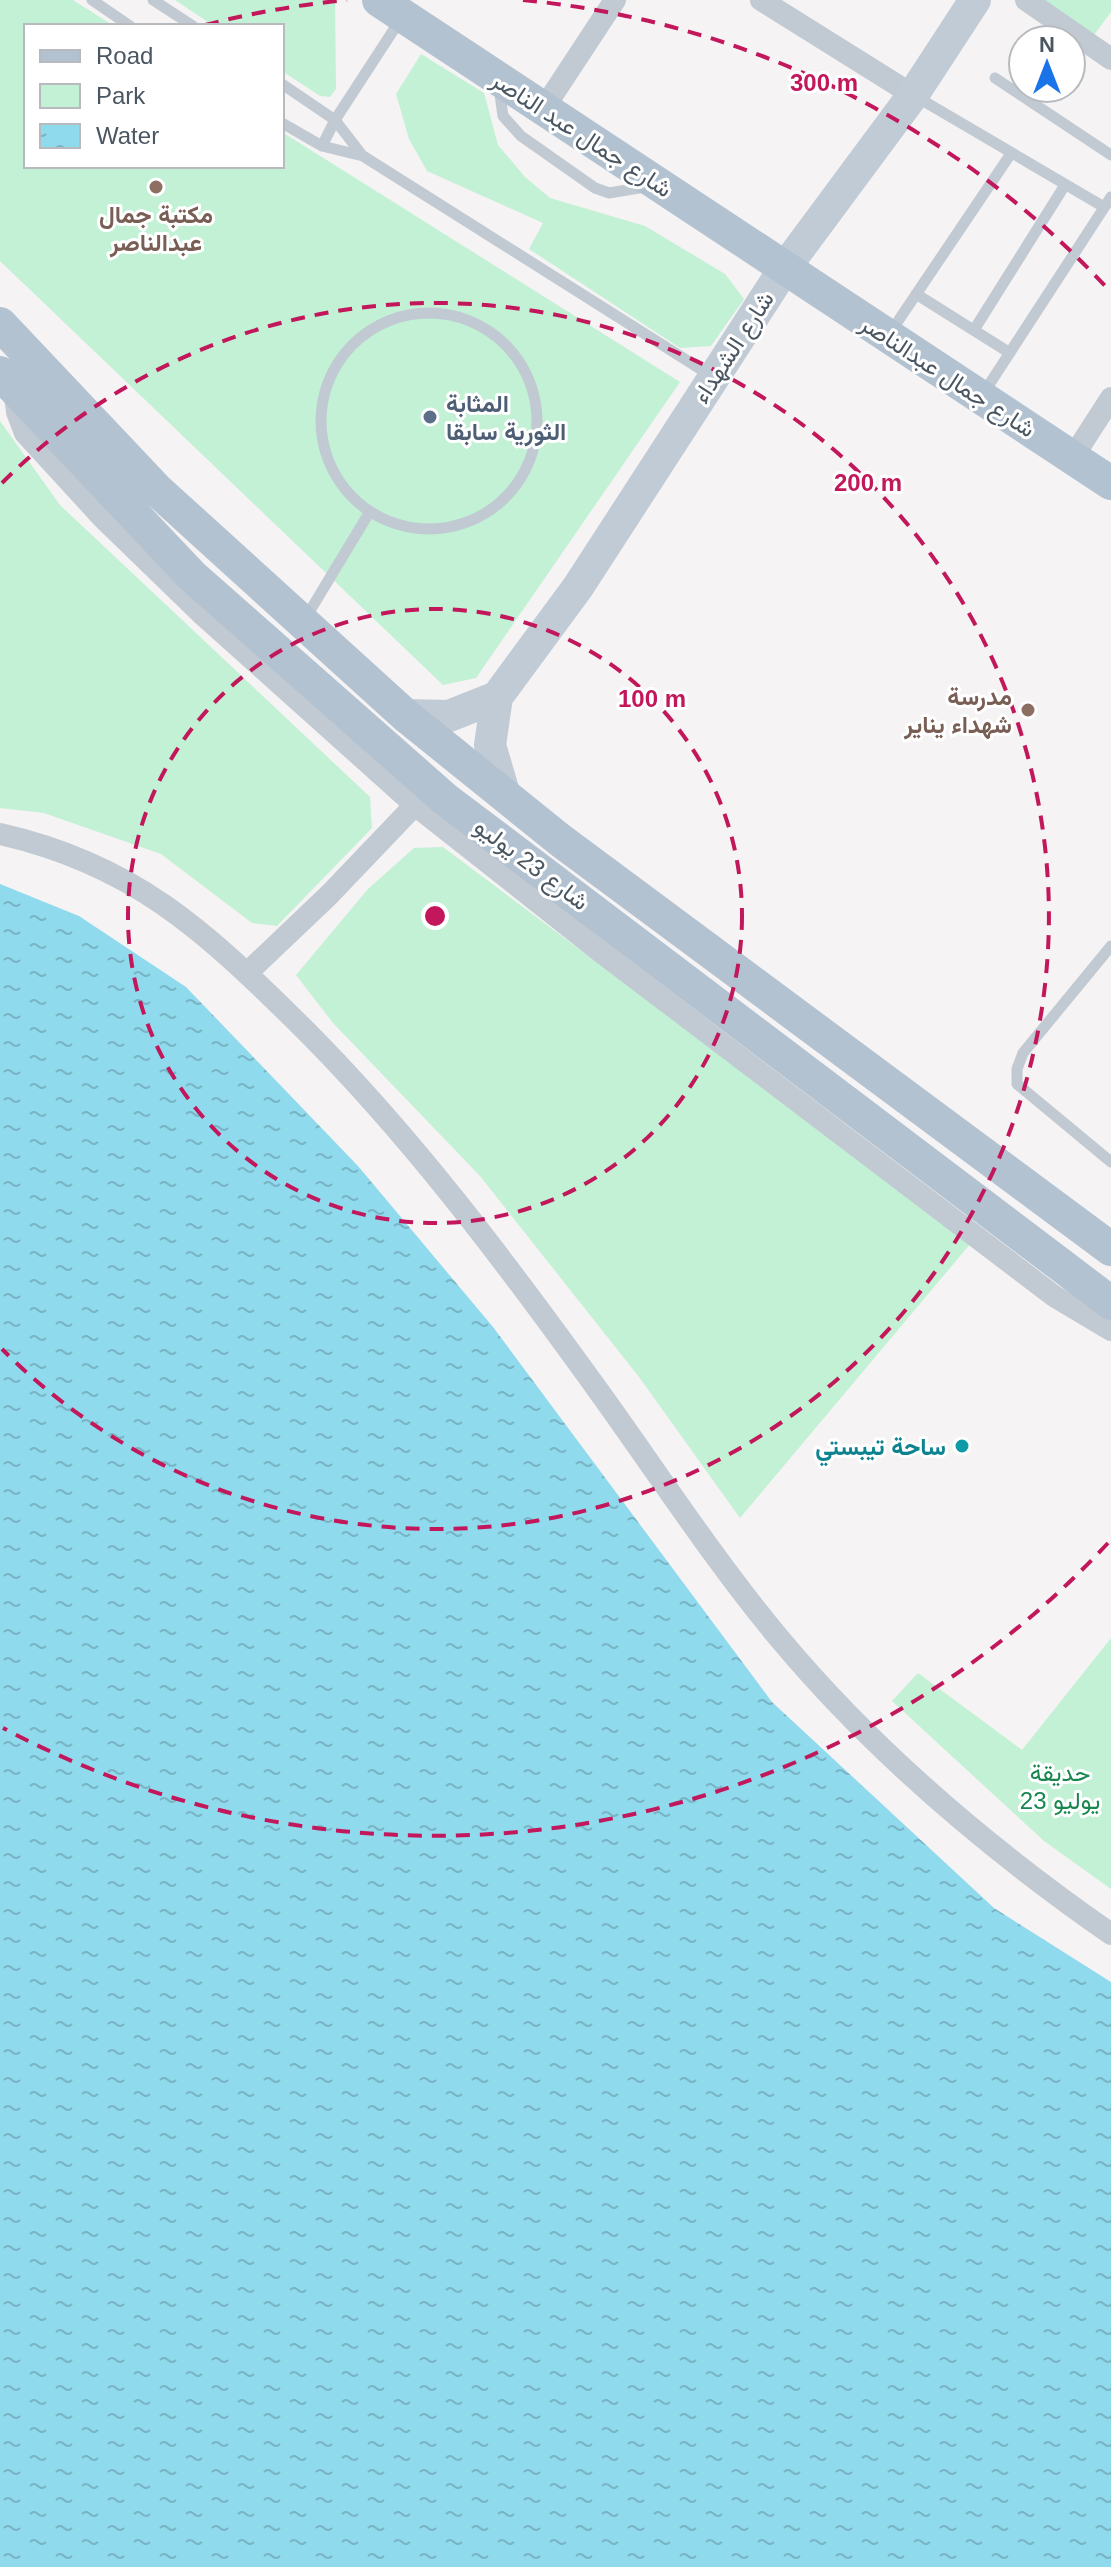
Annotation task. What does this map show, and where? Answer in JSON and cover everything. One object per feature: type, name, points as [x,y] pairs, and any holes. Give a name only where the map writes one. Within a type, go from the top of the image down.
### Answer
[{"type":"main road","name":"شارع جمال عبد الناصر","points":[[390,8],[784,269]]},
{"type":"main road","name":"شارع جمال عبدالناصر","points":[[784,269],[1111,483]]},
{"type":"main road","name":"شارع 23 يوليو","points":[[0,324],[118,452],[405,715],[505,796],[1111,1249]]},
{"type":"main road","name":"شارع 23 يوليو","points":[[7,380],[192,576],[595,929],[1111,1303]]},
{"type":"street","points":[[544,108],[615,0]]},
{"type":"street","points":[[761,0],[913,95]]},
{"type":"street","name":"شارع الشهداء","points":[[405,715],[463,714],[497,697],[578,587],[784,269],[913,95],[975,0]]},
{"type":"street","points":[[1026,0],[1111,59]]},
{"type":"street","points":[[7,380],[25,433],[102,517],[203,615],[415,805],[595,929],[1054,1296],[1111,1330]]},
{"type":"street","points":[[1073,457],[1111,398]]},
{"type":"street","name":"شارع الشهداء","points":[[497,697],[490,745],[505,796]]},
{"type":"street","points":[[247,973],[329,895],[415,805]]},
{"type":"street","points":[[0,834],[67,853],[119,876],[173,908],[247,973],[339,1064],[406,1139],[513,1275],[729,1574],[834,1700],[891,1757],[1006,1858],[1111,1934]]},
{"type":"lane","points":[[92,0],[127,24]]},
{"type":"lane","points":[[153,0],[190,24]]},
{"type":"lane","points":[[322,146],[390,8]]},
{"type":"lane","points":[[995,78],[1111,155]]},
{"type":"lane","points":[[499,79],[503,116],[521,136],[595,188],[609,193],[658,185]]},
{"type":"lane","points":[[284,85],[335,120],[363,156]]},
{"type":"lane","points":[[913,95],[1010,155],[1065,185],[1108,202],[981,398]]},
{"type":"lane","points":[[284,124],[322,146],[363,156],[712,377]]},
{"type":"lane","points":[[887,337],[1010,155]]},
{"type":"lane","points":[[974,330],[1065,185]]},
{"type":"lane","points":[[916,294],[1010,353]]},
{"type":"lane","points":[[443,312],[489,329],[524,364],[539,411],[533,460],[506,500],[464,526],[415,530],[369,513],[335,478],[319,432],[325,383],[352,342],[394,317],[443,312]]},
{"type":"lane","points":[[302,623],[369,513]]},
{"type":"lane","points":[[1111,946],[1023,1053],[1017,1069],[1017,1084],[1111,1162]]},
{"type":"green space","points":[[0,0],[73,0],[111,24],[24,24],[24,168],[284,168],[284,133],[680,382],[476,678],[443,685],[0,261]]},
{"type":"green space","points":[[175,0],[335,0],[336,89],[330,97],[320,96],[284,72],[284,24],[211,24]]},
{"type":"green space","points":[[1033,0],[1111,0],[1111,12],[1088,43],[1087,24],[1064,24]]},
{"type":"green space","points":[[421,54],[484,93],[498,145],[525,177],[550,198],[645,226],[725,274],[744,299],[711,346],[680,348],[529,249],[543,223],[427,171],[409,139],[396,94]]},
{"type":"green space","points":[[0,421],[60,505],[370,797],[372,828],[277,926],[252,923],[161,854],[44,813],[0,808]]},
{"type":"green space","points":[[443,847],[971,1243],[740,1518],[639,1377],[480,1176],[333,1023],[296,975],[368,889],[414,848]]},
{"type":"green space","name":"حديقة 23 يوليو","points":[[1111,1638],[1111,1889],[1044,1841],[892,1701],[918,1673],[1022,1750]]},
{"type":"water","points":[[0,884],[79,916],[186,987],[358,1166],[493,1327],[772,1702],[994,1908],[1111,1982],[1111,2567],[0,2567]]},
{"type":"place","name":"مكتبة جمال عبدالناصر","points":[[156,187]]},
{"type":"place","name":"المثابة الثورية سابقا","points":[[430,417]]},
{"type":"place","name":"مدرسة شهداء يناير","points":[[1028,710]]},
{"type":"place","name":"ساحة تيبستي","points":[[962,1446]]}]
